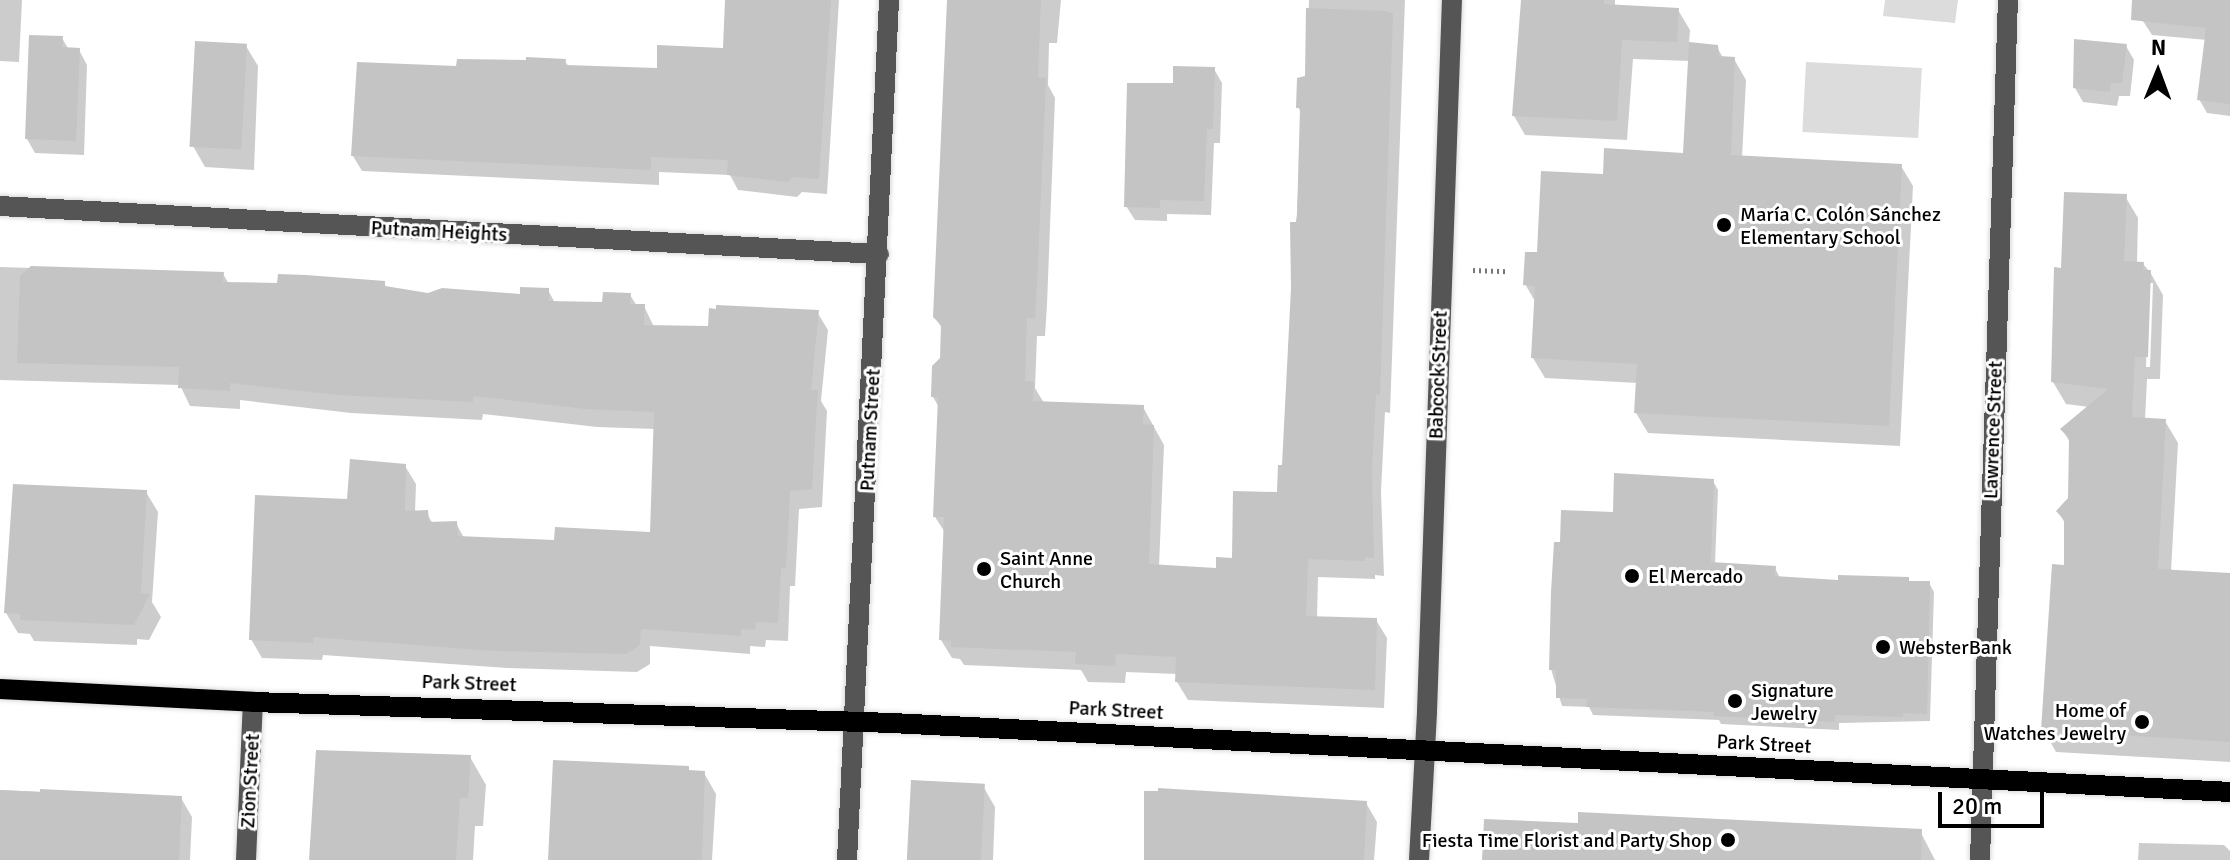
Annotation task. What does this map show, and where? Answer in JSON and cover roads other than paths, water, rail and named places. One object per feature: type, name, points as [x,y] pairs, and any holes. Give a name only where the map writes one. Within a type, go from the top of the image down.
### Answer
[{"type":"main road","name":"Park Street","points":[[0,689],[253,702],[855,722],[2230,792]]},
{"type":"street","name":"Putnam Street","points":[[847,860],[879,254],[889,0]]},
{"type":"street","name":"Babcock Street","points":[[1419,860],[1452,0]]},
{"type":"street","name":"Lawrence Street","points":[[1980,860],[2008,0]]},
{"type":"street","name":"Putnam Heights","points":[[0,206],[879,254]]},
{"type":"street","name":"Zion Street","points":[[246,860],[253,702]]},
{"type":"place","name":"María C. Colón Sánchez Elementary School","points":[[1724,225]]},
{"type":"place","name":"Saint Anne Church","points":[[984,569]]},
{"type":"place","name":"El Mercado","points":[[1632,576]]},
{"type":"place","name":"WebsterBank","points":[[1883,647]]},
{"type":"place","name":"Signature Jewelry","points":[[1735,701]]},
{"type":"place","name":"Home of Watches Jewelry","points":[[2142,722]]},
{"type":"place","name":"Fiesta Time Florist and Party Shop","points":[[1728,840]]}]
